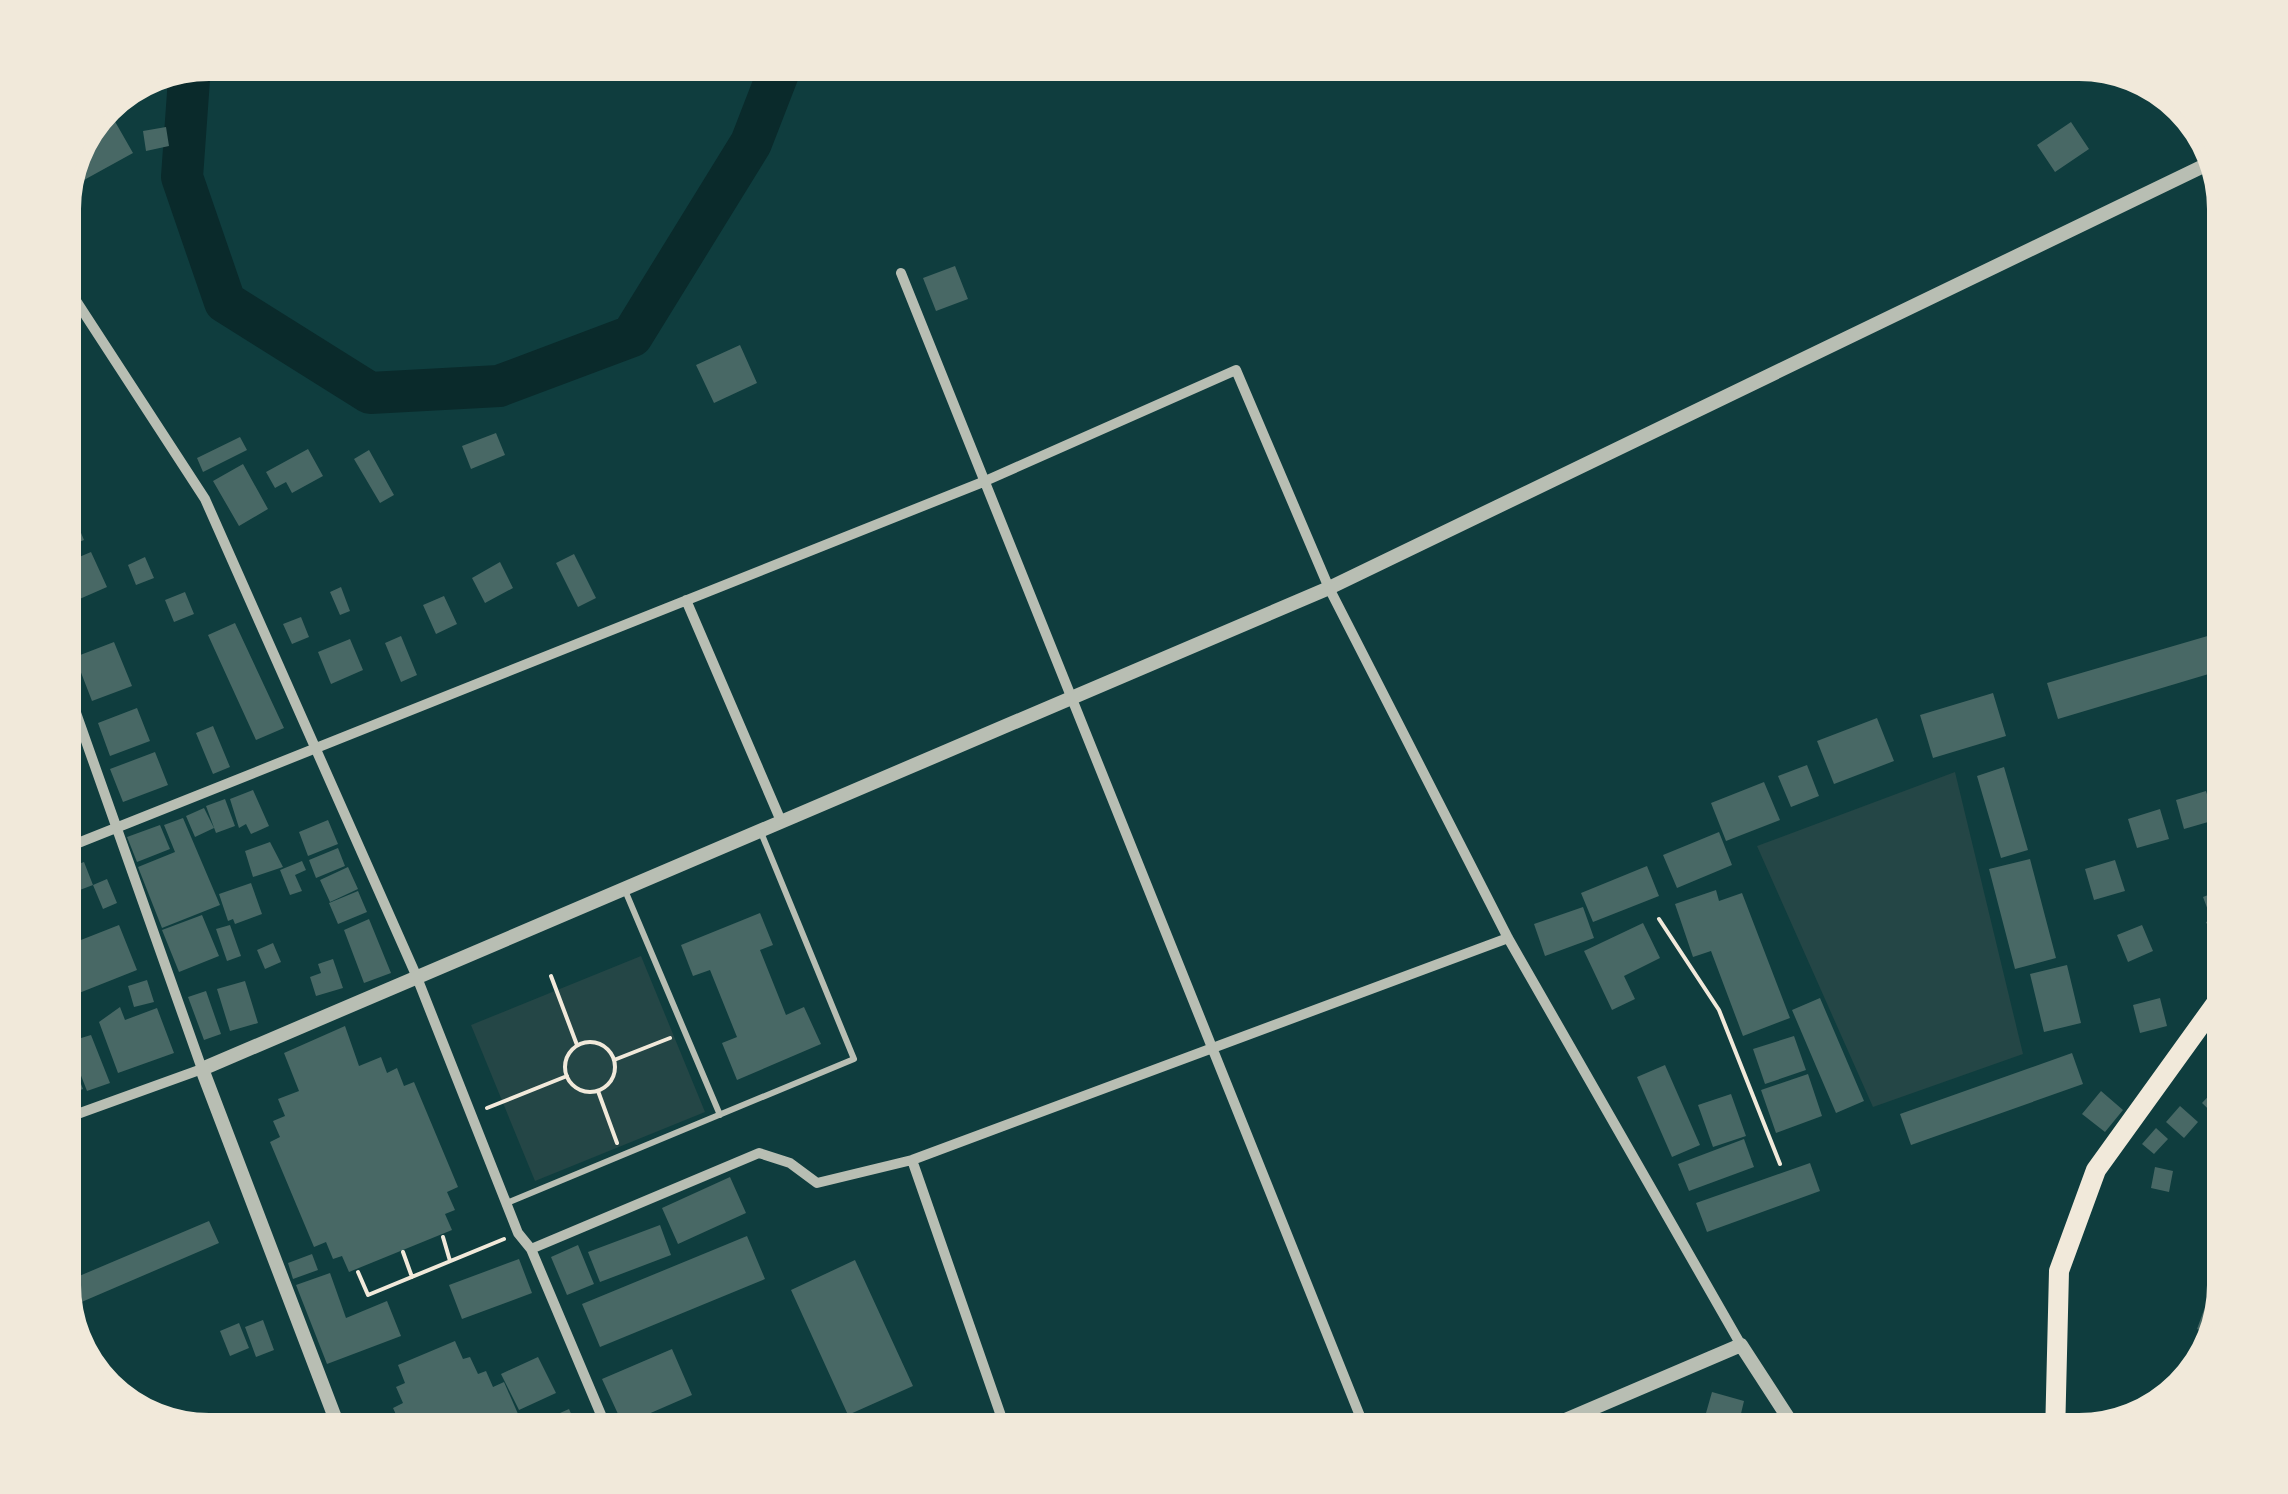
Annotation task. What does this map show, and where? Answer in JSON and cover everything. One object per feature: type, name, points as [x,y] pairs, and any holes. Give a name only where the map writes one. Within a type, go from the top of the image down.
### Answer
[{"type":"highway","points":[[2056,1419],[2060,1270],[2096,1170],[2213,1008]]},
{"type":"street","points":[[75,1115],[202,1069],[416,974],[1329,588],[2205,165]]},
{"type":"street","points":[[900,273],[1068,699],[1361,1419]]},
{"type":"street","points":[[75,299],[205,499],[416,974],[518,1233],[530,1250],[603,1419]]},
{"type":"street","points":[[75,844],[983,482],[1236,370],[1329,588],[1508,938],[1789,1419]]},
{"type":"street","points":[[686,600],[780,821]]},
{"type":"street","points":[[75,703],[113,828],[336,1419]]},
{"type":"street","points":[[530,1250],[759,1153],[790,1163],[816,1183],[912,1160],[1212,1052],[1508,938]]},
{"type":"street","points":[[912,1160],[1002,1419]]},
{"type":"street","points":[[1568,1419],[1742,1344]]},
{"type":"street","points":[[324,1419],[334,1415]]},
{"type":"lane","points":[[507,1203],[854,1059],[760,830]]},
{"type":"lane","points":[[624,887],[720,1115]]},
{"type":"path","points":[[1660,919],[1719,1010],[1780,1164]]},
{"type":"path","points":[[550,976],[578,1045]]},
{"type":"path","points":[[614,1060],[685,1032]]},
{"type":"path","points":[[596,1042],[614,1060],[614,1077],[598,1091],[578,1089],[567,1076],[566,1059],[578,1045],[596,1042]]},
{"type":"path","points":[[472,1114],[567,1076]]},
{"type":"path","points":[[598,1091],[623,1156]]},
{"type":"path","points":[[358,1272],[368,1294],[518,1233]]},
{"type":"path","points":[[443,1237],[450,1261]]},
{"type":"path","points":[[403,1252],[412,1276]]},
{"type":"shaded area","points":[[1955,772],[2023,1054],[1873,1107],[1757,846]]},
{"type":"shaded area","points":[[641,956],[705,1112],[535,1181],[471,1025]]},
{"type":"building","points":[[113,117],[133,153],[84,180],[80,174],[89,150]]},
{"type":"building","points":[[2071,122],[2089,149],[2055,172],[2037,145]]},
{"type":"building","points":[[166,127],[169,146],[146,151],[143,131]]},
{"type":"building","points":[[955,266],[968,299],[936,311],[923,278]]},
{"type":"building","points":[[740,345],[757,383],[714,403],[696,365]]},
{"type":"building","points":[[496,433],[505,455],[471,469],[462,446]]},
{"type":"building","points":[[240,437],[247,450],[203,472],[197,458]]},
{"type":"building","points":[[308,449],[323,476],[292,493],[286,482],[275,488],[266,472]]},
{"type":"building","points":[[369,450],[394,495],[380,503],[354,459]]},
{"type":"building","points":[[243,464],[268,509],[239,526],[213,481]]},
{"type":"building","points":[[75,518],[84,540],[75,544]]},
{"type":"building","points":[[91,552],[107,587],[75,601],[75,559]]},
{"type":"building","points":[[574,554],[596,598],[578,607],[556,563]]},
{"type":"building","points":[[145,557],[154,578],[136,585],[128,565]]},
{"type":"building","points":[[500,562],[513,588],[485,603],[472,578]]},
{"type":"building","points":[[341,587],[350,611],[340,615],[330,592]]},
{"type":"building","points":[[185,592],[194,614],[174,622],[165,600]]},
{"type":"building","points":[[444,596],[457,624],[436,634],[423,605]]},
{"type":"building","points":[[301,617],[309,637],[292,644],[283,624]]},
{"type":"building","points":[[235,623],[284,728],[256,740],[208,635]]},
{"type":"building","points":[[2211,635],[2213,641],[2213,673],[2058,719],[2047,683]]},
{"type":"building","points":[[401,636],[417,675],[401,682],[385,643]]},
{"type":"building","points":[[350,639],[363,670],[331,684],[318,652]]},
{"type":"building","points":[[114,642],[132,686],[92,701],[75,657]]},
{"type":"building","points":[[1993,693],[2006,736],[1933,758],[1920,715]]},
{"type":"building","points":[[137,708],[150,741],[110,756],[98,723]]},
{"type":"building","points":[[1877,718],[1894,761],[1834,784],[1817,741]]},
{"type":"building","points":[[213,726],[230,767],[213,774],[196,733]]},
{"type":"building","points":[[155,752],[168,785],[123,802],[110,769]]},
{"type":"building","points":[[1807,765],[1819,796],[1791,807],[1778,776]]},
{"type":"building","points":[[2004,767],[2028,850],[2001,858],[1977,776]]},
{"type":"building","points":[[1764,782],[1780,820],[1726,841],[1711,803]]},
{"type":"building","points":[[253,790],[269,826],[251,834],[246,824],[239,828],[230,799]]},
{"type":"building","points":[[2206,791],[2213,821],[2184,829],[2176,800]]},
{"type":"building","points":[[225,799],[235,826],[216,833],[206,806]]},
{"type":"building","points":[[204,808],[214,828],[195,837],[186,816]]},
{"type":"building","points":[[2160,809],[2169,839],[2137,848],[2128,819]]},
{"type":"building","points":[[183,818],[220,905],[162,928],[138,867],[175,852],[164,825]]},
{"type":"building","points":[[328,820],[338,844],[308,856],[299,832]]},
{"type":"building","points":[[160,825],[170,849],[137,862],[127,837]]},
{"type":"building","points":[[1719,832],[1732,865],[1677,888],[1663,855]]},
{"type":"building","points":[[270,842],[283,867],[253,877],[245,851]]},
{"type":"building","points":[[338,848],[345,866],[316,878],[309,860]]},
{"type":"building","points":[[2030,859],[2056,958],[2015,969],[1989,869]]},
{"type":"building","points":[[2115,860],[2125,891],[2094,900],[2085,869]]},
{"type":"building","points":[[302,861],[306,870],[295,875],[302,891],[290,895],[280,870]]},
{"type":"building","points":[[84,862],[93,885],[75,892],[75,865]]},
{"type":"building","points":[[1647,866],[1659,896],[1593,922],[1581,893]]},
{"type":"building","points":[[348,867],[358,889],[330,902],[320,880]]},
{"type":"building","points":[[107,879],[117,903],[103,909],[93,885]]},
{"type":"building","points":[[251,883],[262,914],[235,924],[233,919],[228,921],[219,894]]},
{"type":"building","points":[[1716,890],[1719,901],[1742,893],[1790,1018],[1743,1036],[1711,951],[1693,957],[1675,904]]},
{"type":"building","points":[[358,891],[367,912],[338,924],[329,903]]},
{"type":"building","points":[[2213,893],[2213,911],[2209,913],[2203,897]]},
{"type":"building","points":[[1583,907],[1594,938],[1545,956],[1534,924]]},
{"type":"building","points":[[760,913],[773,945],[760,950],[786,1015],[804,1007],[821,1044],[737,1080],[722,1043],[737,1037],[710,970],[693,976],[681,945]]},
{"type":"building","points":[[202,915],[219,956],[179,972],[162,930]]},
{"type":"building","points":[[369,919],[391,973],[364,983],[344,930]]},
{"type":"building","points":[[2213,919],[2213,937],[2206,922]]},
{"type":"building","points":[[1643,923],[1660,958],[1624,976],[1635,999],[1612,1010],[1584,951]]},
{"type":"building","points":[[119,925],[137,970],[75,995],[75,942]]},
{"type":"building","points":[[230,925],[241,956],[227,961],[216,929]]},
{"type":"building","points":[[2142,925],[2153,951],[2128,962],[2117,935]]},
{"type":"building","points":[[273,943],[281,962],[265,969],[257,950]]},
{"type":"building","points":[[333,959],[343,988],[316,996],[310,977],[321,973],[318,964]]},
{"type":"building","points":[[2067,965],[2081,1023],[2044,1032],[2030,974]]},
{"type":"building","points":[[147,980],[154,1002],[134,1007],[128,986]]},
{"type":"building","points":[[245,981],[258,1023],[230,1031],[217,989]]},
{"type":"building","points":[[206,991],[221,1034],[204,1040],[188,997]]},
{"type":"building","points":[[1820,998],[1864,1101],[1836,1113],[1792,1010]]},
{"type":"building","points":[[2160,998],[2167,1026],[2140,1033],[2133,1005]]},
{"type":"building","points":[[120,1007],[125,1020],[157,1008],[174,1053],[118,1073],[99,1022]]},
{"type":"building","points":[[345,1026],[359,1066],[381,1057],[387,1073],[397,1068],[404,1086],[414,1082],[458,1187],[447,1192],[455,1210],[445,1214],[452,1230],[349,1272],[342,1256],[333,1259],[326,1242],[314,1247],[270,1142],[280,1137],[273,1121],[285,1116],[278,1099],[299,1091],[284,1053]]},
{"type":"building","points":[[91,1035],[110,1083],[87,1091],[75,1060],[75,1040]]},
{"type":"building","points":[[1794,1036],[1806,1070],[1765,1084],[1753,1049]]},
{"type":"building","points":[[2072,1053],[2083,1084],[1911,1145],[1900,1114]]},
{"type":"building","points":[[1665,1065],[1700,1145],[1672,1157],[1637,1077]]},
{"type":"building","points":[[75,1069],[83,1089],[75,1092]]},
{"type":"building","points":[[1808,1074],[1822,1116],[1776,1133],[1761,1090]]},
{"type":"building","points":[[2101,1091],[2123,1110],[2105,1132],[2082,1114]]},
{"type":"building","points":[[2213,1091],[2213,1114],[2202,1103]]},
{"type":"building","points":[[1731,1094],[1746,1136],[1713,1147],[1698,1105]]},
{"type":"building","points":[[2180,1106],[2198,1122],[2184,1138],[2166,1122]]},
{"type":"building","points":[[2156,1128],[2168,1139],[2154,1154],[2142,1144]]},
{"type":"building","points":[[1744,1139],[1754,1167],[1689,1191],[1678,1164]]},
{"type":"building","points":[[1810,1163],[1820,1191],[1707,1232],[1696,1203]]},
{"type":"building","points":[[2155,1167],[2173,1171],[2169,1192],[2151,1188]]},
{"type":"building","points":[[730,1177],[746,1213],[678,1244],[662,1208]]},
{"type":"building","points":[[209,1221],[219,1243],[77,1304],[75,1278]]},
{"type":"building","points":[[660,1225],[671,1255],[600,1282],[588,1252]]},
{"type":"building","points":[[747,1236],[765,1279],[600,1347],[582,1304]]},
{"type":"building","points":[[578,1245],[594,1284],[567,1295],[551,1257]]},
{"type":"building","points":[[312,1254],[318,1270],[293,1279],[288,1263]]},
{"type":"building","points":[[519,1259],[532,1293],[462,1319],[449,1285]]},
{"type":"building","points":[[855,1260],[913,1386],[848,1415],[791,1290]]},
{"type":"building","points":[[330,1273],[346,1318],[387,1301],[401,1336],[327,1364],[296,1285]]},
{"type":"building","points":[[2205,1307],[2210,1309],[2203,1332],[2197,1329]]},
{"type":"building","points":[[263,1320],[274,1350],[256,1357],[245,1327]]},
{"type":"building","points":[[239,1323],[249,1348],[230,1356],[220,1331]]},
{"type":"building","points":[[455,1341],[463,1359],[470,1357],[478,1374],[486,1371],[493,1387],[504,1382],[520,1419],[398,1419],[393,1408],[403,1403],[396,1387],[405,1383],[398,1365]]},
{"type":"building","points":[[672,1349],[692,1395],[637,1419],[620,1419],[602,1379]]},
{"type":"building","points":[[538,1357],[556,1393],[519,1410],[501,1374]]},
{"type":"building","points":[[1712,1392],[1744,1401],[1740,1419],[1706,1413]]},
{"type":"building","points":[[569,1409],[573,1419],[546,1419]]},
{"type":"waterway","points":[[189,77],[182,177],[225,302],[370,393],[499,386],[632,336],[751,143],[777,75]]}]
